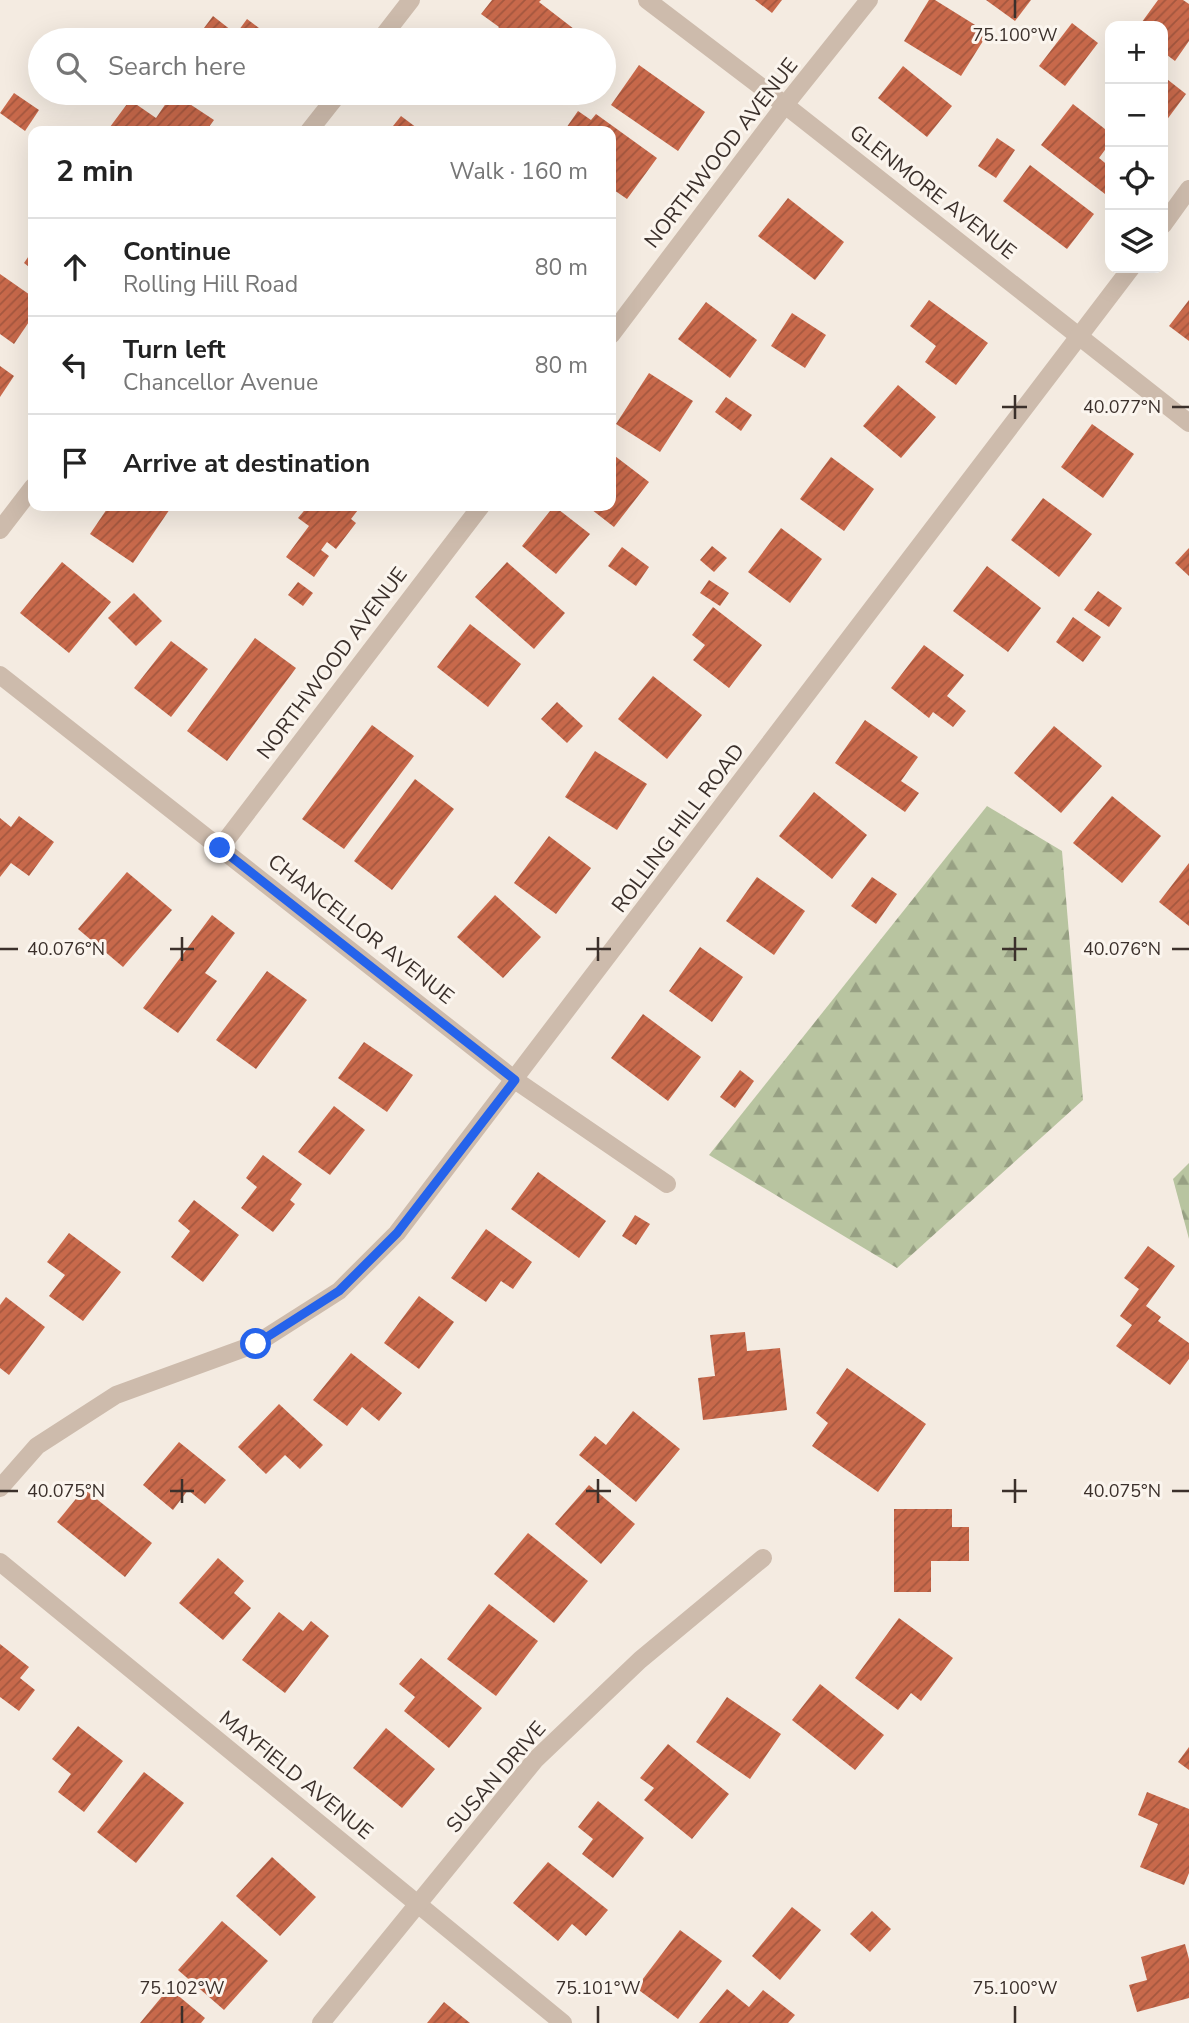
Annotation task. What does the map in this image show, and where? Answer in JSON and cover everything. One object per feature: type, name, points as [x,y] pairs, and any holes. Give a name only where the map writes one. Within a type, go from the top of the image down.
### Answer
[{"type":"street","points":[[389,28],[411,0]]},
{"type":"street","name":"GLENMORE AVENUE","points":[[647,0],[785,105],[1189,423]]},
{"type":"street","name":"NORTHWOOD AVENUE","points":[[616,328],[785,105],[869,0]]},
{"type":"street","points":[[313,126],[330,105]]},
{"type":"street","points":[[1168,218],[1189,189]]},
{"type":"street","name":"ROLLING HILL ROAD","points":[[0,1488],[37,1446],[116,1395],[256,1344],[339,1291],[397,1233],[1127,273]]},
{"type":"street","points":[[0,530],[28,494]]},
{"type":"street","name":"NORTHWOOD AVENUE","points":[[220,848],[477,511]]},
{"type":"street","name":"CHANCELLOR AVENUE","points":[[0,675],[515,1080],[667,1184]]},
{"type":"street","name":"SUSAN DRIVE","points":[[321,2023],[535,1760],[640,1660],[763,1558]]},
{"type":"street","name":"MAYFIELD AVENUE","points":[[0,1562],[563,2023]]},
{"type":"green space","points":[[987,806],[1062,851],[1083,1100],[897,1268],[709,1155]]},
{"type":"green space","points":[[1189,1163],[1189,1239],[1173,1179]]},
{"type":"building","points":[[492,0],[541,0],[539,2],[573,28],[498,28],[481,14]]},
{"type":"building","points":[[755,0],[782,0],[772,13]]},
{"type":"building","points":[[929,0],[935,0],[988,33],[961,76],[904,41]]},
{"type":"building","points":[[986,0],[1031,0],[1015,21]]},
{"type":"building","points":[[1158,0],[1183,0],[1189,4],[1189,41],[1175,61],[1168,56],[1168,21],[1143,21]]},
{"type":"building","points":[[213,16],[228,28],[204,28]]},
{"type":"building","points":[[247,19],[259,28],[240,28]]},
{"type":"building","points":[[1072,23],[1098,43],[1065,86],[1039,66]]},
{"type":"building","points":[[639,65],[705,112],[678,151],[611,105],[616,105],[616,98]]},
{"type":"building","points":[[903,66],[952,106],[927,137],[878,98]]},
{"type":"building","points":[[1168,80],[1186,94],[1168,118]]},
{"type":"building","points":[[14,93],[39,110],[25,131],[0,113]]},
{"type":"building","points":[[1073,104],[1105,129],[1105,150],[1099,158],[1105,163],[1105,194],[1041,145]]},
{"type":"building","points":[[126,105],[137,105],[156,118],[165,105],[191,105],[214,120],[210,126],[111,126]]},
{"type":"building","points":[[578,111],[591,120],[596,114],[613,126],[568,126]]},
{"type":"building","points":[[401,116],[414,126],[393,126]]},
{"type":"building","points":[[616,128],[657,158],[627,199],[616,191]]},
{"type":"building","points":[[997,138],[1015,150],[996,178],[978,166]]},
{"type":"building","points":[[1030,165],[1094,214],[1067,249],[1003,201]]},
{"type":"building","points":[[788,198],[844,242],[815,280],[758,236]]},
{"type":"building","points":[[0,274],[28,294],[28,323],[14,344],[0,334]]},
{"type":"building","points":[[929,300],[988,343],[956,385],[925,362],[936,346],[910,326]]},
{"type":"building","points":[[1189,300],[1189,341],[1169,326]]},
{"type":"building","points":[[706,302],[757,340],[730,378],[678,339]]},
{"type":"building","points":[[792,313],[826,335],[805,368],[771,346]]},
{"type":"building","points":[[0,366],[14,376],[0,397]]},
{"type":"building","points":[[649,373],[693,401],[660,452],[616,424]]},
{"type":"building","points":[[898,385],[936,417],[901,458],[863,426]]},
{"type":"building","points":[[726,397],[752,415],[741,431],[715,412]]},
{"type":"building","points":[[1092,424],[1134,454],[1103,498],[1061,467]]},
{"type":"building","points":[[616,457],[649,482],[614,527],[593,511],[616,511]]},
{"type":"building","points":[[831,457],[874,489],[844,531],[800,499]]},
{"type":"building","points":[[1043,498],[1092,534],[1059,577],[1011,540]]},
{"type":"building","points":[[106,511],[169,511],[133,563],[90,534]]},
{"type":"building","points":[[304,511],[357,511],[351,519],[356,523],[336,549],[327,542],[321,550],[329,556],[314,577],[286,557],[309,526],[298,518]]},
{"type":"building","points":[[550,511],[560,511],[590,534],[556,574],[522,546]]},
{"type":"building","points":[[781,528],[822,559],[790,603],[748,572]]},
{"type":"building","points":[[712,546],[727,558],[714,572],[700,560]]},
{"type":"building","points":[[622,547],[649,567],[636,586],[608,566]]},
{"type":"building","points":[[1189,548],[1189,576],[1175,563]]},
{"type":"building","points":[[62,562],[111,602],[69,653],[20,613]]},
{"type":"building","points":[[507,562],[565,613],[534,649],[475,597]]},
{"type":"building","points":[[987,566],[1041,608],[1008,652],[953,611]]},
{"type":"building","points":[[709,580],[729,593],[720,606],[700,593]]},
{"type":"building","points":[[298,582],[313,593],[303,606],[288,595]]},
{"type":"building","points":[[1098,591],[1122,608],[1109,627],[1084,610]]},
{"type":"building","points":[[134,593],[162,621],[136,646],[108,618]]},
{"type":"building","points":[[713,607],[762,645],[729,688],[693,660],[705,645],[692,635]]},
{"type":"building","points":[[1073,617],[1101,637],[1083,662],[1056,642]]},
{"type":"building","points":[[470,624],[521,664],[488,707],[437,667]]},
{"type":"building","points":[[255,638],[296,668],[227,761],[187,731]]},
{"type":"building","points":[[171,641],[208,669],[171,717],[134,688]]},
{"type":"building","points":[[924,645],[964,675],[947,696],[966,711],[953,727],[933,712],[929,718],[891,688]]},
{"type":"building","points":[[653,676],[702,715],[667,759],[618,719]]},
{"type":"building","points":[[557,702],[583,726],[567,743],[541,719]]},
{"type":"building","points":[[865,720],[918,757],[901,781],[919,793],[905,812],[835,763]]},
{"type":"building","points":[[372,725],[414,756],[344,849],[302,819]]},
{"type":"building","points":[[1054,726],[1102,766],[1061,813],[1014,773]]},
{"type":"building","points":[[595,751],[647,784],[617,830],[565,797]]},
{"type":"building","points":[[415,779],[454,809],[392,890],[354,861]]},
{"type":"building","points":[[814,792],[867,835],[832,879],[779,836]]},
{"type":"building","points":[[1112,796],[1161,836],[1122,883],[1073,843]]},
{"type":"building","points":[[19,816],[54,842],[29,876],[11,863],[0,877],[0,818],[11,827]]},
{"type":"building","points":[[549,836],[591,868],[556,914],[514,883]]},
{"type":"building","points":[[1189,863],[1189,926],[1159,902]]},
{"type":"building","points":[[127,872],[172,910],[123,967],[78,929]]},
{"type":"building","points":[[757,877],[805,911],[774,955],[726,921]]},
{"type":"building","points":[[872,877],[897,894],[876,924],[851,906]]},
{"type":"building","points":[[495,895],[541,937],[503,978],[457,937]]},
{"type":"building","points":[[212,915],[235,933],[205,973],[217,981],[178,1033],[143,1008]]},
{"type":"building","points":[[700,947],[743,977],[712,1022],[669,991]]},
{"type":"building","points":[[267,971],[307,1000],[256,1069],[216,1040]]},
{"type":"building","points":[[643,1014],[701,1057],[668,1101],[611,1058]]},
{"type":"building","points":[[364,1042],[413,1075],[387,1112],[338,1078]]},
{"type":"building","points":[[740,1070],[754,1081],[735,1108],[720,1097]]},
{"type":"building","points":[[334,1106],[365,1130],[330,1175],[298,1152]]},
{"type":"building","points":[[263,1155],[302,1184],[290,1200],[295,1204],[273,1232],[241,1208],[257,1187],[246,1178]]},
{"type":"building","points":[[538,1172],[606,1221],[579,1258],[511,1209]]},
{"type":"building","points":[[194,1200],[239,1235],[203,1282],[171,1257],[190,1231],[178,1221]]},
{"type":"building","points":[[635,1215],[650,1224],[636,1245],[622,1236]]},
{"type":"building","points":[[486,1229],[532,1262],[513,1289],[501,1281],[486,1302],[451,1278]]},
{"type":"building","points":[[69,1233],[121,1272],[83,1321],[49,1296],[65,1275],[47,1262]]},
{"type":"building","points":[[1148,1246],[1175,1266],[1146,1306],[1161,1317],[1158,1321],[1189,1343],[1189,1359],[1170,1385],[1116,1346],[1132,1325],[1120,1316],[1139,1289],[1124,1278]]},
{"type":"building","points":[[419,1296],[454,1322],[419,1369],[384,1343]]},
{"type":"building","points":[[6,1297],[45,1327],[9,1375],[0,1368],[0,1305]]},
{"type":"building","points":[[745,1332],[747,1351],[780,1348],[787,1410],[703,1420],[698,1378],[715,1376],[710,1335]]},
{"type":"building","points":[[351,1353],[402,1393],[379,1421],[362,1407],[347,1426],[313,1400]]},
{"type":"building","points":[[847,1368],[926,1424],[878,1492],[812,1446],[828,1423],[816,1413]]},
{"type":"building","points":[[279,1404],[323,1445],[300,1469],[285,1455],[266,1474],[238,1447]]},
{"type":"building","points":[[633,1411],[680,1449],[636,1502],[579,1455],[595,1436],[606,1445]]},
{"type":"building","points":[[179,1442],[226,1480],[205,1504],[188,1490],[173,1510],[143,1485]]},
{"type":"building","points":[[589,1485],[635,1524],[601,1564],[555,1524]]},
{"type":"building","points":[[84,1489],[152,1543],[125,1577],[57,1522]]},
{"type":"building","points":[[894,1509],[952,1509],[952,1527],[969,1527],[969,1561],[931,1561],[931,1592],[894,1592]]},
{"type":"building","points":[[528,1533],[588,1581],[554,1623],[494,1574]]},
{"type":"building","points":[[218,1558],[244,1581],[234,1593],[251,1608],[223,1640],[179,1603]]},
{"type":"building","points":[[489,1604],[538,1641],[496,1696],[447,1659]]},
{"type":"building","points":[[279,1612],[303,1631],[311,1621],[329,1636],[285,1693],[242,1660]]},
{"type":"building","points":[[899,1618],[953,1658],[921,1701],[911,1693],[898,1710],[855,1678]]},
{"type":"building","points":[[0,1644],[29,1667],[20,1678],[35,1690],[19,1711],[0,1697]]},
{"type":"building","points":[[421,1658],[482,1708],[449,1748],[404,1711],[415,1697],[399,1684]]},
{"type":"building","points":[[820,1684],[884,1735],[855,1770],[792,1720]]},
{"type":"building","points":[[727,1697],[781,1734],[750,1779],[696,1742]]},
{"type":"building","points":[[78,1726],[123,1761],[84,1812],[58,1792],[71,1774],[52,1759]]},
{"type":"building","points":[[386,1728],[435,1769],[402,1808],[353,1768]]},
{"type":"building","points":[[668,1744],[729,1794],[692,1839],[644,1800],[654,1788],[640,1778]]},
{"type":"building","points":[[1189,1747],[1189,1770],[1178,1762]]},
{"type":"building","points":[[144,1772],[184,1803],[136,1863],[97,1832]]},
{"type":"building","points":[[1147,1792],[1189,1809],[1189,1873],[1184,1885],[1140,1867],[1158,1824],[1138,1815]]},
{"type":"building","points":[[598,1801],[644,1838],[613,1878],[582,1854],[593,1839],[578,1827]]},
{"type":"building","points":[[272,1857],[316,1897],[280,1936],[236,1896]]},
{"type":"building","points":[[548,1862],[608,1910],[586,1936],[572,1924],[558,1941],[513,1903]]},
{"type":"building","points":[[792,1907],[821,1930],[780,1980],[752,1956]]},
{"type":"building","points":[[872,1911],[891,1929],[870,1952],[850,1934]]},
{"type":"building","points":[[222,1921],[268,1961],[224,2010],[178,1970]]},
{"type":"building","points":[[680,1930],[722,1961],[678,2019],[636,1988]]},
{"type":"building","points":[[1185,1944],[1189,1959],[1189,1998],[1137,2012],[1129,1985],[1147,1980],[1141,1957]]},
{"type":"building","points":[[169,1988],[205,2018],[201,2023],[140,2023]]},
{"type":"building","points":[[727,1989],[749,2007],[763,1990],[795,2015],[788,2023],[699,2023]]},
{"type":"building","points":[[444,2002],[470,2023],[427,2023]]},
{"type":"route","points":[[220,848],[515,1080],[397,1233],[339,1291],[256,1344]]}]
